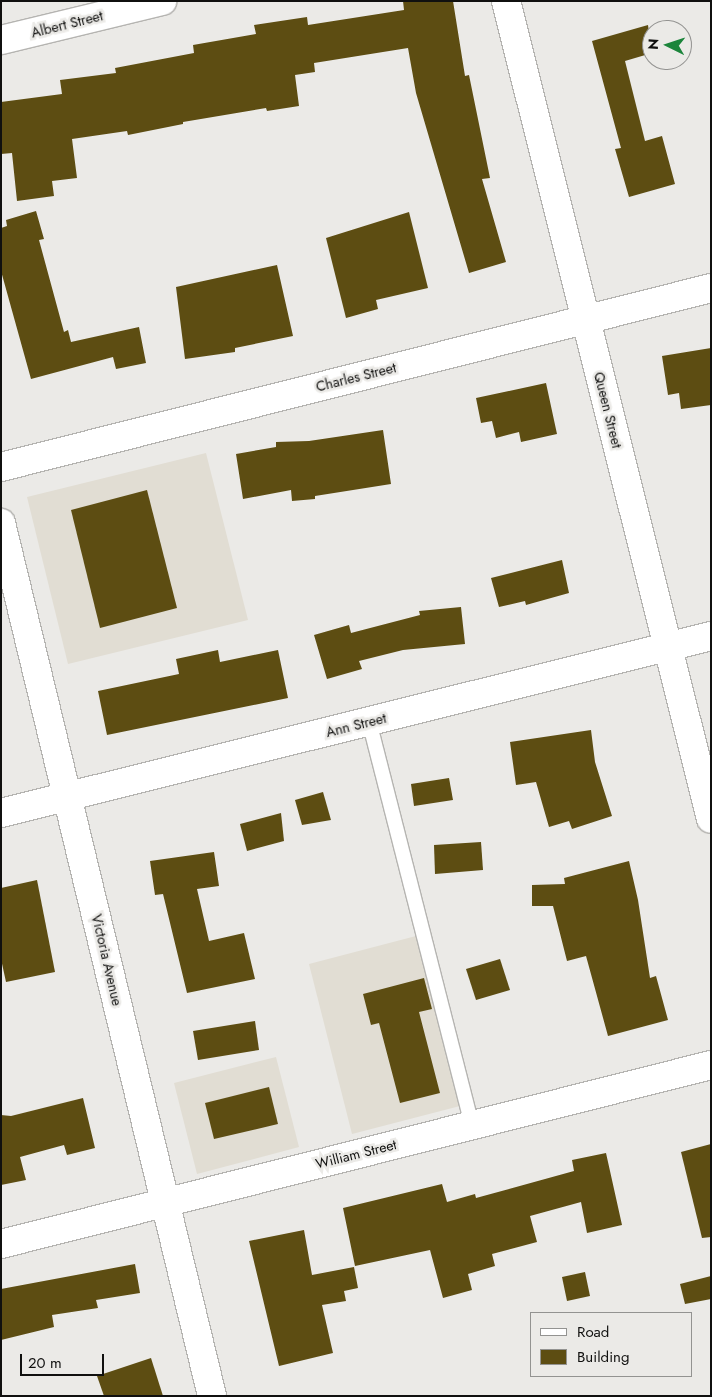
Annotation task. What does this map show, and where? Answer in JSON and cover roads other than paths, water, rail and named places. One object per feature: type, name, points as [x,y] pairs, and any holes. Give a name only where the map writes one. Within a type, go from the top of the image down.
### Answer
[{"type":"street","name":"Albert Street","points":[[1,40],[162,1]]},
{"type":"street","name":"Queen Street","points":[[506,1],[711,819]]},
{"type":"street","name":"Charles Street","points":[[1,467],[711,288]]},
{"type":"street","name":"Victoria Avenue","points":[[1,523],[212,1396]]},
{"type":"street","name":"Ann Street","points":[[1,813],[711,636]]},
{"type":"street","name":"William Street","points":[[1,1244],[711,1065]]},
{"type":"lane","points":[[369,721],[472,1125]]}]
